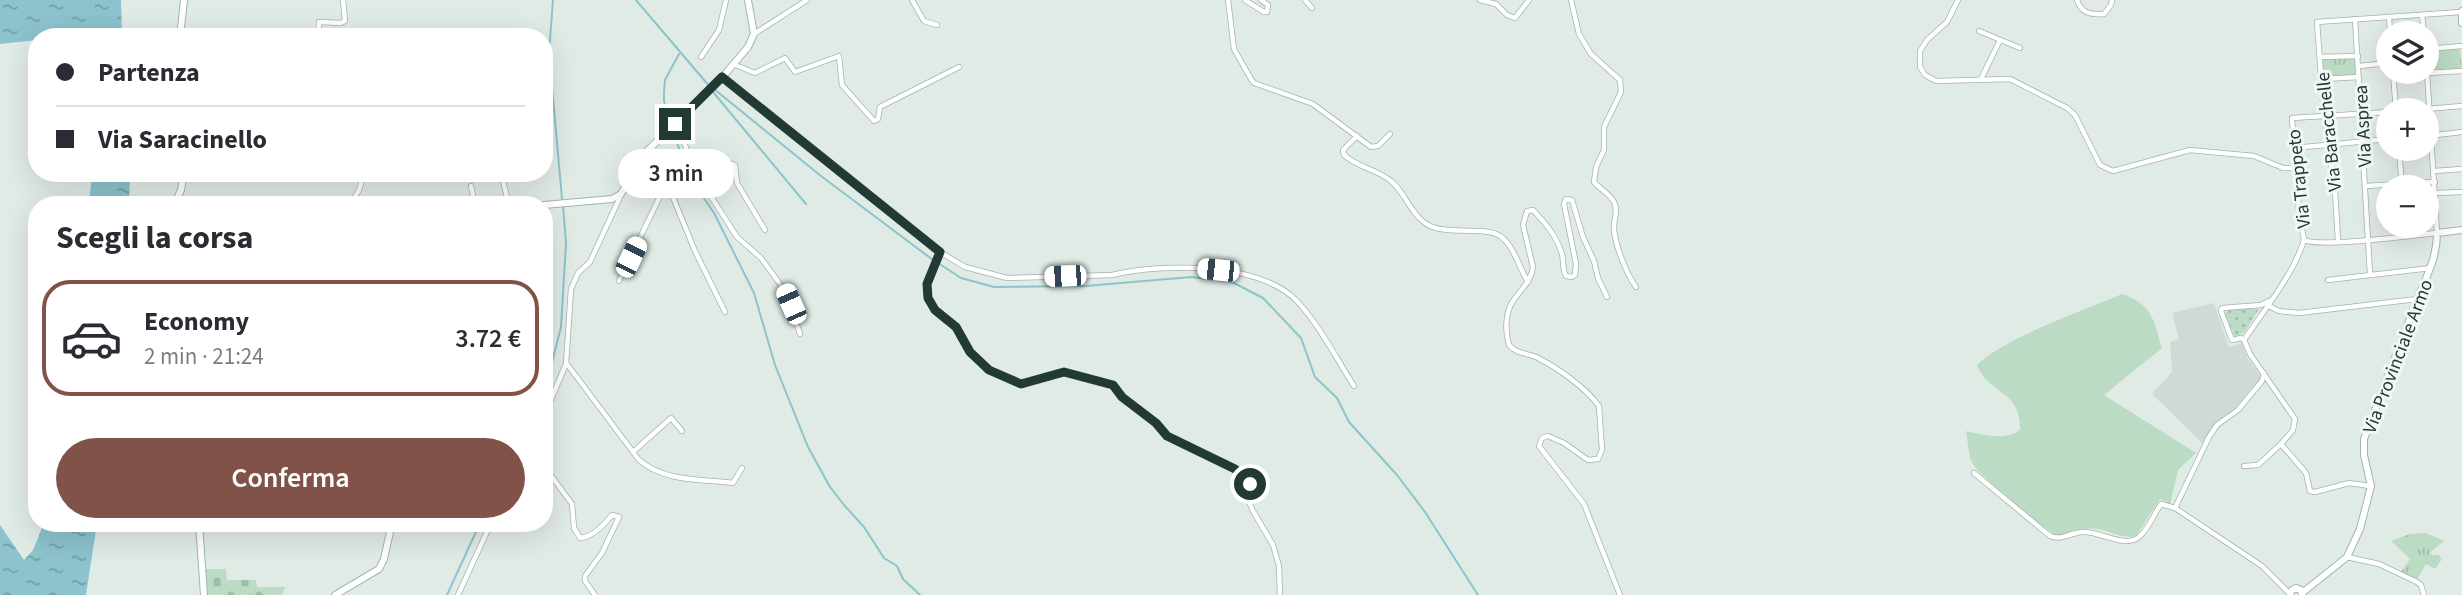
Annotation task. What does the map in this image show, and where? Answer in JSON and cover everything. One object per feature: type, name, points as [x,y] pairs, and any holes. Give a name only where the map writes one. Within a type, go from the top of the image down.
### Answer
[{"type":"street","points":[[181,28],[184,0]]},
{"type":"street","points":[[319,28],[320,22],[341,23],[345,20],[343,0]]},
{"type":"street","points":[[701,57],[719,30],[726,0]]},
{"type":"street","points":[[748,0],[754,34]]},
{"type":"street","points":[[553,395],[566,364],[571,289],[578,273],[590,262],[621,194],[646,152],[721,78],[754,34],[807,0]]},
{"type":"street","points":[[912,0],[924,21],[937,25]]},
{"type":"street","points":[[1228,0],[1234,49],[1254,83],[1313,104],[1374,147],[1390,134]]},
{"type":"street","points":[[1245,0],[1267,12],[1268,5],[1261,0]]},
{"type":"street","points":[[1305,0],[1312,8]]},
{"type":"street","points":[[1479,0],[1496,4],[1507,15],[1515,18],[1529,0]]},
{"type":"street","points":[[1571,0],[1575,9],[1575,26],[1591,54],[1620,80],[1621,92],[1604,127],[1604,150],[1596,167],[1594,182],[1614,201],[1616,239],[1636,287]]},
{"type":"street","points":[[1958,0],[1947,22],[1927,40],[1920,51],[1920,67],[1925,75],[1936,81],[2010,79],[2067,108],[2075,115],[2100,165],[2113,172],[2190,150],[2254,156],[2283,168],[2295,168]]},
{"type":"street","points":[[2077,0],[2083,10],[2091,15],[2104,14],[2112,0]]},
{"type":"street","points":[[2355,19],[2462,11],[2462,23]]},
{"type":"street","points":[[2422,15],[2423,21]]},
{"type":"street","points":[[2389,17],[2389,21]]},
{"type":"street","name":"Via Baracchelle","points":[[2338,242],[2317,22],[2355,19]]},
{"type":"street","name":"Via Asprea","points":[[2355,19],[2370,274]]},
{"type":"street","points":[[1979,31],[2020,48]]},
{"type":"street","points":[[1981,79],[2000,40]]},
{"type":"street","points":[[2439,48],[2462,46]]},
{"type":"street","points":[[733,64],[755,73],[785,58],[796,72],[839,56],[842,85],[874,121],[878,119],[880,107],[959,67]]},
{"type":"street","points":[[2320,57],[2358,56]]},
{"type":"street","points":[[2359,66],[2376,65]]},
{"type":"street","points":[[2439,72],[2462,71]]},
{"type":"street","points":[[721,78],[940,252],[965,267],[1007,278],[1112,275],[1201,268],[1260,280],[1279,287],[1296,300],[1337,357],[1354,386]]},
{"type":"street","points":[[2322,79],[2359,78]]},
{"type":"street","points":[[2439,108],[2462,106]]},
{"type":"street","points":[[2324,116],[2376,113]]},
{"type":"street","name":"Via Trappeto","points":[[2304,240],[2292,118],[2324,116]]},
{"type":"street","points":[[676,123],[694,170],[737,237],[761,258],[785,291],[800,334]]},
{"type":"street","points":[[2439,135],[2462,132]]},
{"type":"street","points":[[1357,136],[1343,150],[1350,161],[1376,171],[1392,181],[1426,224],[1453,231],[1493,233],[1501,237],[1528,282]]},
{"type":"street","points":[[2294,148],[2376,140]]},
{"type":"street","points":[[652,146],[695,251],[725,312]]},
{"type":"street","points":[[706,187],[717,162],[721,160],[735,165],[737,183],[765,230]]},
{"type":"street","points":[[2433,161],[2434,175]]},
{"type":"street","points":[[2434,171],[2462,169]]},
{"type":"street","points":[[619,282],[666,183]]},
{"type":"street","points":[[471,186],[473,196]]},
{"type":"street","points":[[2365,186],[2376,186]]},
{"type":"street","points":[[2439,193],[2462,191]]},
{"type":"street","points":[[553,204],[612,199],[621,194]]},
{"type":"street","points":[[1606,297],[1583,237],[1575,204],[1569,198],[1564,204],[1576,264],[1575,275],[1566,276],[1555,236],[1533,210],[1530,210],[1523,225],[1533,267],[1528,282],[1510,308],[1508,345],[1515,351],[1534,356],[1558,368],[1598,406],[1602,450],[1598,459],[1588,460],[1564,443],[1548,436],[1542,439],[1539,446],[1584,504],[1620,595]]},
{"type":"street","points":[[2439,233],[2462,230]]},
{"type":"street","points":[[2244,340],[2301,253],[2304,240],[2310,243],[2380,238]]},
{"type":"street","name":"Via Provinciale Armo","points":[[2296,592],[2332,571],[2347,557],[2360,529],[2371,486],[2364,455],[2364,439],[2417,299],[2432,267],[2437,238]]},
{"type":"street","points":[[940,252],[927,284],[928,298],[935,310],[956,327],[970,352],[989,370],[1021,384],[1064,372],[1113,385],[1122,397],[1156,423],[1167,436],[1224,463],[1245,478],[1252,490],[1250,504],[1273,545],[1279,566],[1280,595]]},
{"type":"street","points":[[2328,280],[2432,267]]},
{"type":"street","points":[[2268,303],[2279,311],[2299,313],[2417,299]]},
{"type":"street","points":[[2244,340],[2230,338],[2222,307],[2268,303]]},
{"type":"street","points":[[2244,340],[2250,354],[2295,419],[2293,430],[2281,444],[2258,465],[2244,466]]},
{"type":"street","points":[[566,364],[639,460],[655,470],[695,480],[733,483],[742,468]]},
{"type":"street","points":[[2175,508],[2209,437],[2217,425],[2238,410],[2262,381],[2264,373]]},
{"type":"street","points":[[633,452],[671,418],[682,432]]},
{"type":"street","points":[[2281,444],[2306,472],[2311,491],[2349,483],[2371,486]]},
{"type":"street","points":[[1974,473],[2019,509],[2042,532],[2055,538],[2080,532],[2095,532],[2122,541],[2132,541],[2139,538],[2161,504],[2175,508],[2296,592]]},
{"type":"street","points":[[553,478],[572,504],[573,528],[580,538],[597,530],[612,515],[619,517],[602,553],[585,576],[585,582],[595,595]]},
{"type":"street","points":[[200,532],[204,595]]},
{"type":"street","points":[[335,595],[379,569],[390,532]]},
{"type":"street","points":[[458,595],[487,532]]},
{"type":"street","points":[[2347,557],[2379,564],[2408,577],[2421,585],[2424,595]]},
{"type":"shaded area","points":[[2214,303],[2229,347],[2242,343],[2248,359],[2261,377],[2232,412],[2215,423],[2202,443],[2152,394],[2172,372],[2170,342],[2179,339],[2172,313]]},
{"type":"green space","points":[[2460,47],[2462,69],[2439,70],[2439,49]]},
{"type":"green space","points":[[2356,57],[2358,76],[2323,78],[2321,58]]},
{"type":"green space","points":[[2122,294],[2146,308],[2154,321],[2162,348],[2104,395],[2196,453],[2178,470],[2170,504],[2160,499],[2136,536],[2092,529],[2057,536],[1999,490],[1973,464],[1966,431],[2001,436],[2020,430],[2016,407],[1989,382],[1977,365],[2004,345]]},
{"type":"green space","points":[[2229,309],[2259,309],[2245,332],[2235,337],[2225,314]]},
{"type":"green space","points":[[2426,533],[2444,541],[2430,552],[2433,556],[2438,554],[2442,559],[2435,569],[2426,564],[2417,580],[2401,572],[2410,559],[2391,541],[2410,534]]},
{"type":"green space","points":[[206,569],[226,569],[227,580],[256,580],[257,587],[285,587],[282,595],[206,595]]},
{"type":"water","points":[[0,0],[121,0],[122,28],[28,28],[28,41],[0,44]]},
{"type":"water","points":[[91,182],[130,182],[129,196],[90,196]]},
{"type":"water","points":[[0,525],[24,560],[33,550],[40,532],[96,532],[86,595],[0,595]]},
{"type":"waterway","points":[[551,28],[553,0]]},
{"type":"waterway","points":[[636,0],[710,87]]},
{"type":"waterway","points":[[679,54],[665,80],[664,93],[675,138],[691,179],[714,213],[754,293],[775,365],[808,447],[830,487],[864,527],[884,558],[897,566],[903,579],[920,595]]},
{"type":"waterway","points":[[714,89],[821,176],[933,260]]},
{"type":"waterway","points":[[713,92],[806,204]]},
{"type":"waterway","points":[[553,98],[562,199]]},
{"type":"waterway","points":[[553,359],[561,327],[566,243],[563,205]]},
{"type":"waterway","points":[[938,263],[961,278],[994,287],[1086,286],[1191,277],[1232,282],[1263,298],[1301,338],[1315,377],[1337,398],[1349,422],[1397,475],[1425,512],[1478,595]]},
{"type":"waterway","points":[[447,595],[476,532]]},
{"type":"route","points":[[675,124],[722,77],[940,252],[927,284],[928,298],[933,308],[956,327],[970,352],[989,370],[1021,384],[1064,372],[1113,385],[1122,397],[1156,423],[1167,436],[1235,469],[1250,484]]}]
